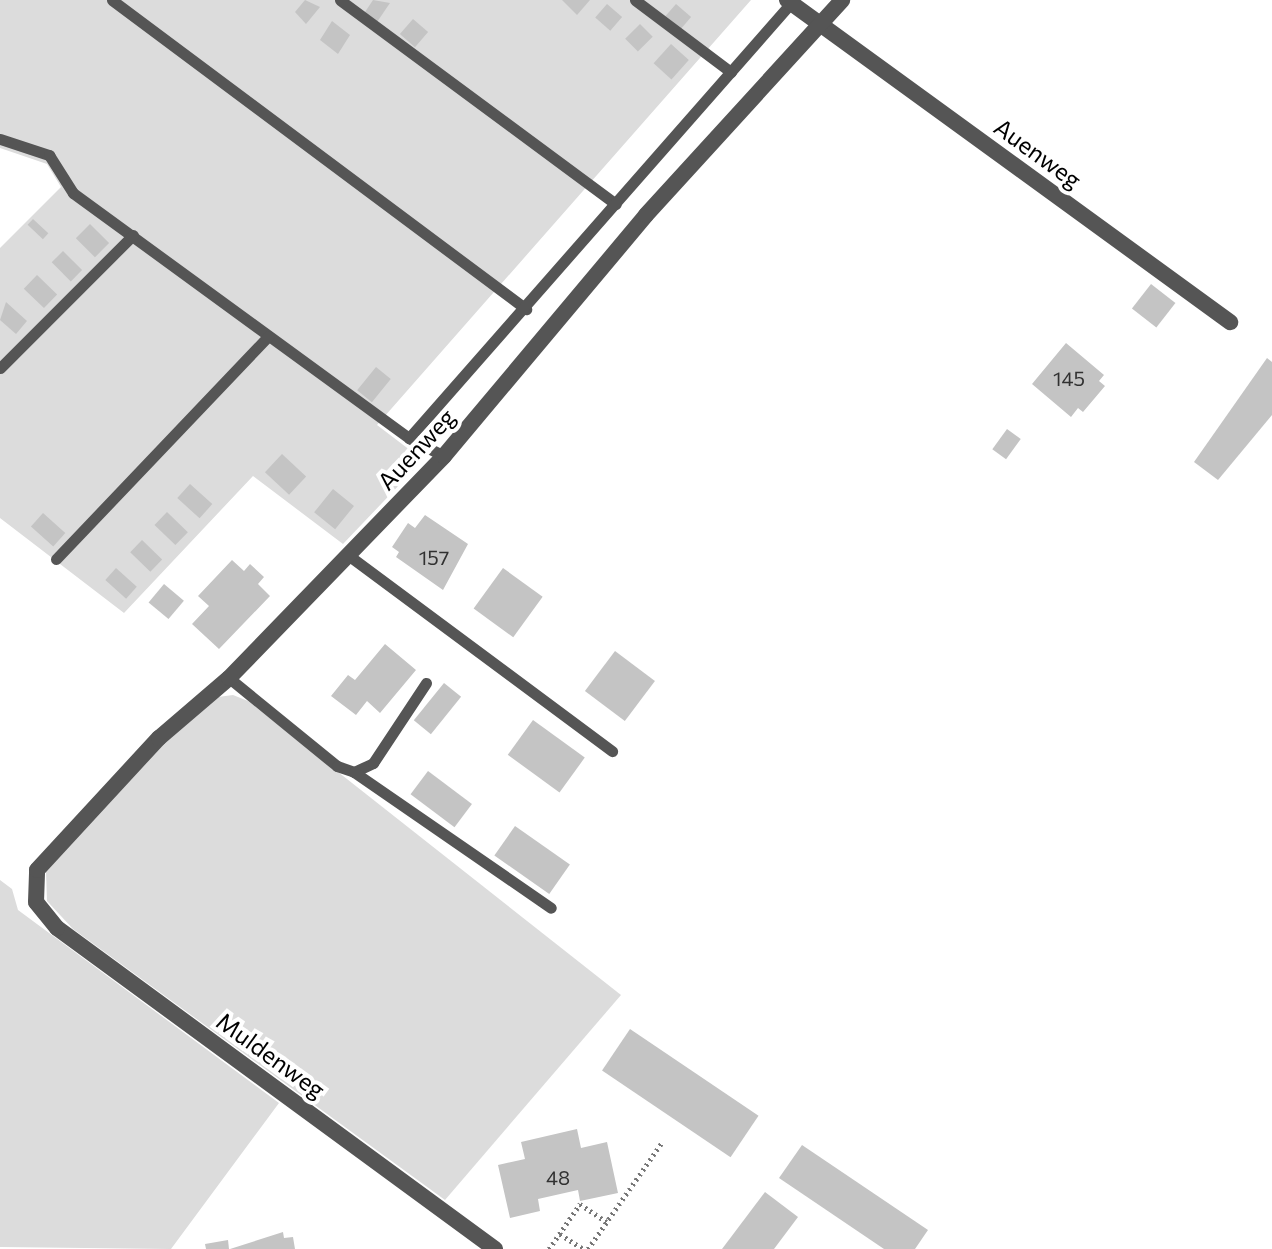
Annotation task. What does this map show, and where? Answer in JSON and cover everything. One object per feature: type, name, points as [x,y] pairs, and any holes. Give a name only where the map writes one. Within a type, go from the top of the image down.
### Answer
[{"type":"street","name":"Auenweg","points":[[34,888],[37,870],[58,843],[159,738],[229,678],[444,456],[646,215],[842,0]]},
{"type":"street","points":[[789,1],[818,23]]},
{"type":"street","name":"Auenweg","points":[[818,23],[1230,322]]},
{"type":"street","name":"Muldenweg","points":[[34,888],[43,915],[57,928],[495,1249]]},
{"type":"lane","points":[[112,0],[526,309]]},
{"type":"lane","points":[[340,0],[616,204]]},
{"type":"lane","points":[[635,0],[731,72]]},
{"type":"lane","points":[[409,438],[526,309],[789,1]]},
{"type":"lane","points":[[0,139],[49,155],[73,193],[409,438],[444,456]]},
{"type":"lane","points":[[0,368],[133,235]]},
{"type":"lane","points":[[56,559],[268,336]]},
{"type":"lane","points":[[348,555],[612,751]]},
{"type":"lane","points":[[229,678],[337,766],[354,772],[551,908]]},
{"type":"lane","points":[[354,772],[373,763],[426,683]]},
{"type":"path","points":[[560,1234],[585,1249],[663,1141]]},
{"type":"path","points":[[549,1249],[580,1204],[607,1222]]},
{"type":"shaded area","points":[[0,0],[751,0],[377,425],[423,460],[343,544],[253,476],[124,613],[0,518],[0,248],[61,187],[47,164],[0,148]]},
{"type":"shaded area","points":[[233,695],[248,701],[621,995],[445,1200],[73,929],[47,901],[46,872],[52,858],[154,752],[218,697]]},
{"type":"shaded area","points":[[0,880],[12,889],[18,910],[279,1103],[171,1249],[0,1247]]},
{"type":"building","points":[[305,0],[320,7],[306,24],[295,12]]},
{"type":"building","points":[[373,0],[390,3],[377,22],[365,12]]},
{"type":"building","points":[[562,0],[590,0],[577,15]]},
{"type":"building","points":[[607,4],[622,17],[610,31],[595,18]]},
{"type":"building","points":[[676,4],[691,17],[681,29],[666,16]]},
{"type":"building","points":[[413,19],[428,32],[415,47],[400,34]]},
{"type":"building","points":[[332,21],[350,35],[338,54],[320,40]]},
{"type":"building","points":[[640,24],[653,37],[638,52],[625,39]]},
{"type":"building","points":[[671,44],[689,60],[671,79],[654,63]]},
{"type":"building","points":[[33,219],[48,233],[43,239],[28,225]]},
{"type":"building","points":[[90,224],[109,243],[95,257],[76,238]]},
{"type":"building","points":[[63,251],[82,270],[71,281],[52,262]]},
{"type":"building","points":[[37,275],[57,294],[44,308],[24,289]]},
{"type":"building","points":[[1151,284],[1175,303],[1156,328],[1132,308]]},
{"type":"building","points":[[6,302],[27,321],[16,334],[0,320]]},
{"type":"building","points":[[1066,343],[1104,375],[1099,381],[1105,386],[1083,412],[1078,408],[1071,417],[1032,384]]},
{"type":"building","points":[[1267,358],[1272,362],[1272,415],[1218,480],[1194,462]]},
{"type":"building","points":[[376,367],[391,379],[372,402],[357,390]]},
{"type":"building","points":[[1007,429],[1021,439],[1006,459],[992,449]]},
{"type":"building","points":[[282,454],[306,477],[289,495],[265,472]]},
{"type":"building","points":[[190,484],[212,504],[200,518],[177,498]]},
{"type":"building","points":[[333,489],[354,506],[335,529],[314,512]]},
{"type":"building","points":[[167,512],[188,532],[175,545],[154,525]]},
{"type":"building","points":[[43,513],[65,533],[53,546],[31,526]]},
{"type":"building","points":[[425,515],[468,544],[443,590],[396,557],[399,552],[392,547],[408,523],[415,528]]},
{"type":"building","points":[[142,540],[162,559],[150,572],[130,552]]},
{"type":"building","points":[[232,560],[244,571],[250,564],[264,577],[258,584],[270,596],[219,649],[192,624],[209,606],[198,596]]},
{"type":"building","points":[[116,568],[137,587],[126,599],[105,580]]},
{"type":"building","points":[[503,568],[543,597],[513,637],[474,608]]},
{"type":"building","points":[[164,584],[184,601],[168,619],[149,602]]},
{"type":"building","points":[[385,644],[416,670],[380,713],[367,701],[356,715],[331,696],[348,675],[355,680]]},
{"type":"building","points":[[615,651],[655,681],[625,721],[585,691]]},
{"type":"building","points":[[444,683],[461,697],[431,734],[414,720]]},
{"type":"building","points":[[533,720],[585,758],[560,792],[508,755]]},
{"type":"building","points":[[428,771],[472,804],[454,827],[411,794]]},
{"type":"building","points":[[515,826],[570,864],[549,894],[494,855]]},
{"type":"building","points":[[630,1029],[759,1116],[731,1157],[602,1070]]},
{"type":"building","points":[[577,1129],[581,1148],[607,1142],[618,1193],[580,1201],[578,1190],[538,1199],[540,1211],[510,1218],[498,1165],[525,1159],[521,1142]]},
{"type":"building","points":[[802,1145],[928,1230],[915,1249],[884,1249],[779,1178]]},
{"type":"building","points":[[765,1192],[798,1217],[774,1249],[722,1249]]},
{"type":"building","points":[[283,1232],[284,1238],[293,1237],[295,1249],[230,1249]]},
{"type":"building","points":[[228,1240],[229,1249],[206,1249],[205,1244]]}]
